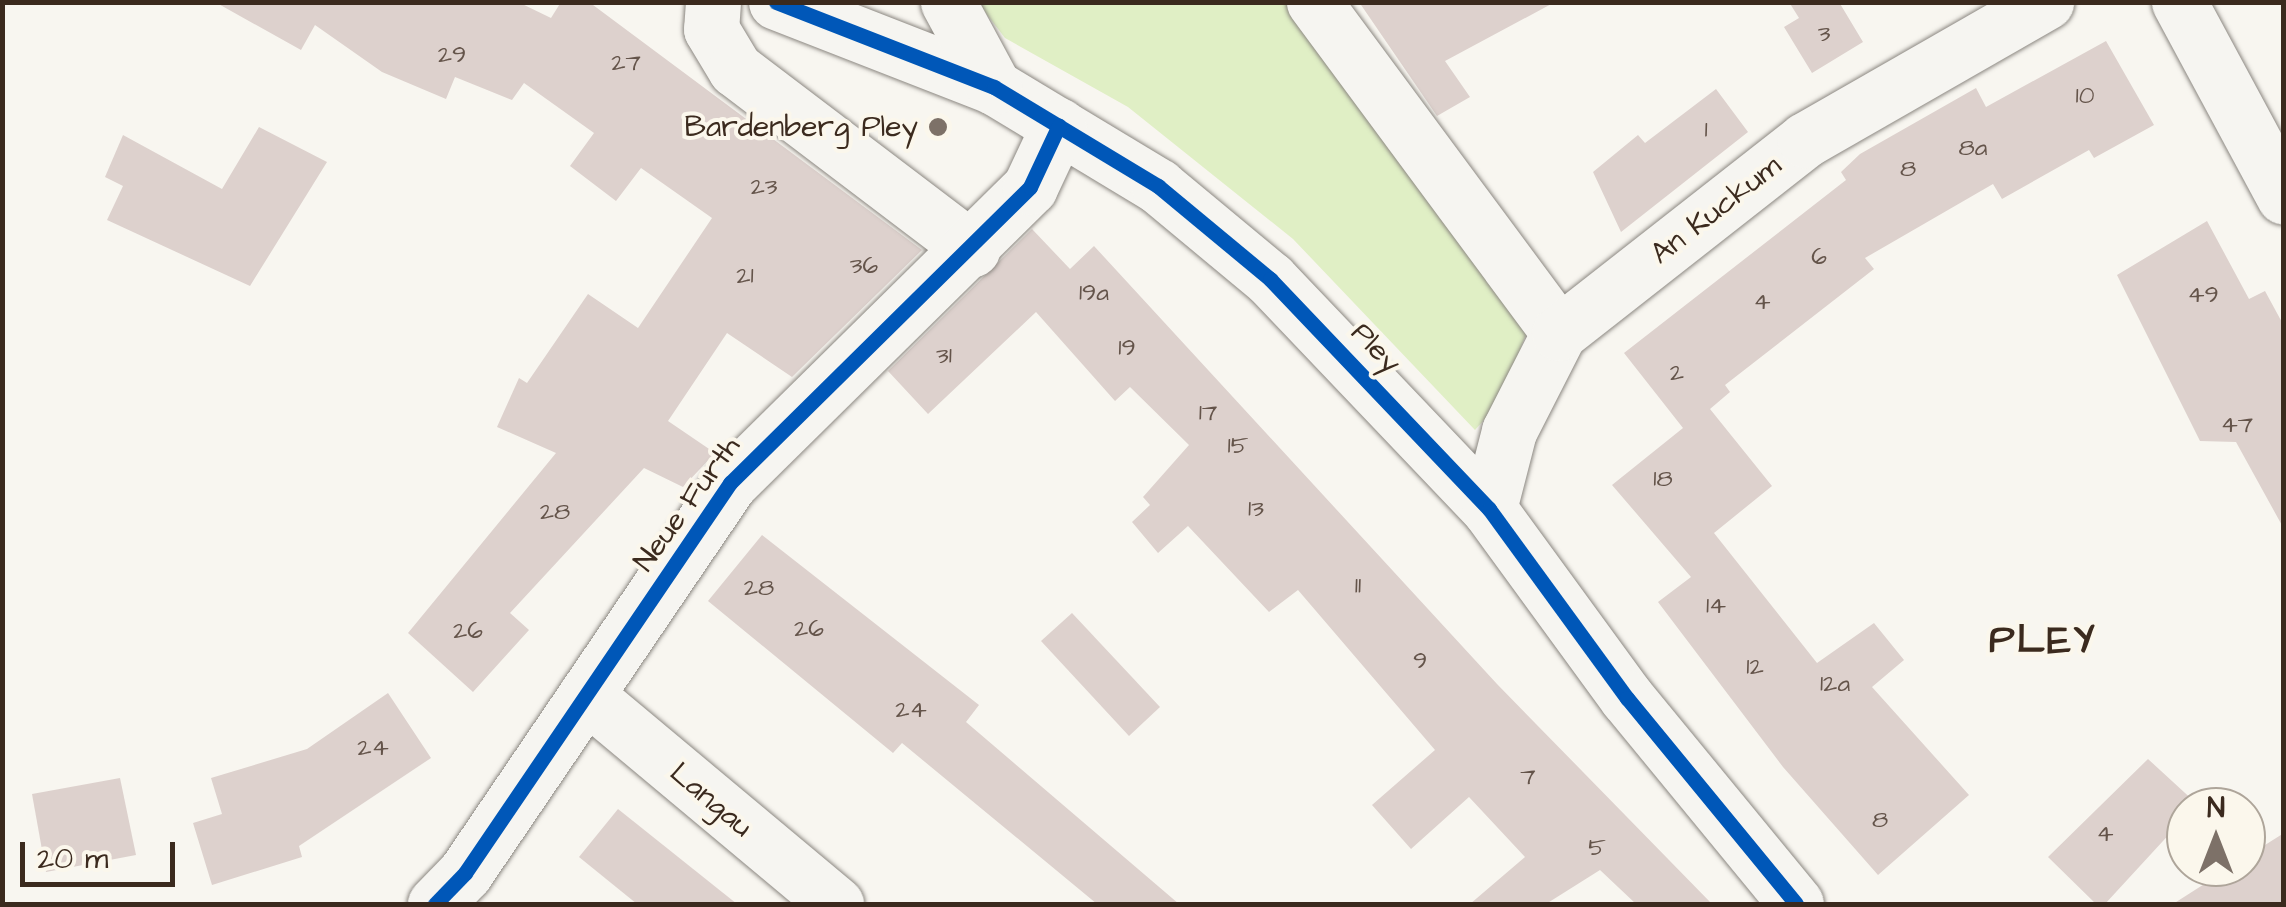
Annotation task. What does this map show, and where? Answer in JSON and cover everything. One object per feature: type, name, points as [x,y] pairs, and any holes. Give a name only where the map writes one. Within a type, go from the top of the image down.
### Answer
[{"type":"street","points":[[713,2],[712,30],[734,68],[972,249]]},
{"type":"street","name":"Pley","points":[[776,2],[994,87],[1158,186],[1270,280],[1489,510],[1627,698],[1796,904]]},
{"type":"street","points":[[948,2],[994,87]]},
{"type":"street","points":[[1314,2],[1559,333]]},
{"type":"street","name":"An Kuckum","points":[[1489,510],[1509,431],[1559,333],[1806,140],[2046,2]]},
{"type":"street","points":[[2179,2],[2284,197]]},
{"type":"street","name":"Neue Furth","points":[[434,904],[465,873],[730,482],[1030,188],[1059,125]]},
{"type":"street","name":"Langau","points":[[586,695],[836,904]]},
{"type":"green space","points":[[978,3],[1296,3],[1526,334],[1501,401],[1475,430],[1293,239],[1128,107],[1005,38]]},
{"type":"building","points":[[215,2],[518,2],[551,18],[561,2],[589,2],[922,250],[792,377],[727,333],[668,421],[715,453],[683,487],[644,468],[510,613],[529,630],[473,692],[408,633],[556,453],[497,427],[519,378],[527,383],[588,294],[638,328],[712,218],[641,168],[616,201],[570,166],[594,133],[524,83],[512,100],[455,77],[446,99],[382,72],[315,25],[301,50]]},
{"type":"building","points":[[1359,2],[1555,2],[1445,61],[1470,97],[1437,116]]},
{"type":"building","points":[[1789,2],[1839,2],[1863,42],[1812,73],[1784,27],[1799,18]]},
{"type":"building","points":[[2106,41],[2154,125],[2094,158],[2089,150],[2002,199],[1993,184],[1865,258],[1874,269],[1725,385],[1730,392],[1710,409],[1772,486],[1714,533],[1817,663],[1874,623],[1904,660],[1872,687],[1969,795],[1878,875],[1783,767],[1658,602],[1691,577],[1612,485],[1683,428],[1624,353],[1846,180],[1841,172],[1860,154],[1976,88],[1986,107]]},
{"type":"building","points":[[1716,89],[1748,132],[1621,232],[1593,172],[1638,135],[1645,143]]},
{"type":"building","points":[[259,127],[327,162],[250,286],[107,220],[123,186],[105,177],[123,135],[222,189]]},
{"type":"building","points":[[2207,221],[2249,299],[2265,291],[2284,326],[2284,529],[2236,442],[2200,441],[2117,275]]},
{"type":"building","points":[[1032,229],[1070,269],[1094,246],[1497,684],[1712,904],[1636,904],[1600,870],[1546,904],[1470,904],[1525,857],[1469,797],[1411,849],[1372,805],[1435,750],[1298,590],[1269,612],[1188,526],[1158,553],[1132,522],[1150,505],[1143,497],[1189,445],[1130,387],[1115,401],[1036,312],[928,414],[888,371]]},
{"type":"building","points":[[762,535],[979,705],[966,722],[1179,904],[1097,904],[902,743],[893,753],[708,601]]},
{"type":"building","points":[[1072,613],[1160,707],[1129,736],[1041,641]]},
{"type":"building","points":[[388,693],[431,758],[299,846],[302,857],[212,885],[193,823],[222,814],[211,778],[307,749]]},
{"type":"building","points":[[2148,759],[2178,787],[2166,787],[2166,838],[2105,904],[2096,904],[2048,857]]},
{"type":"building","points":[[120,778],[136,855],[46,872],[32,794]]},
{"type":"building","points":[[618,809],[737,904],[637,904],[579,857]]},
{"type":"building","points":[[2284,833],[2284,904],[2173,904],[2200,887],[2266,887],[2266,844]]},
{"type":"cycle path","points":[[776,2],[994,87],[1158,186],[1270,279],[1489,509],[1627,698],[1796,904]]},
{"type":"cycle path","points":[[435,904],[465,873],[730,483],[1030,187],[1059,125]]},
{"type":"place","name":"Bardenberg Pley","points":[[938,127]]},
{"type":"district","name":"PLEY","points":[[2043,641]]}]
